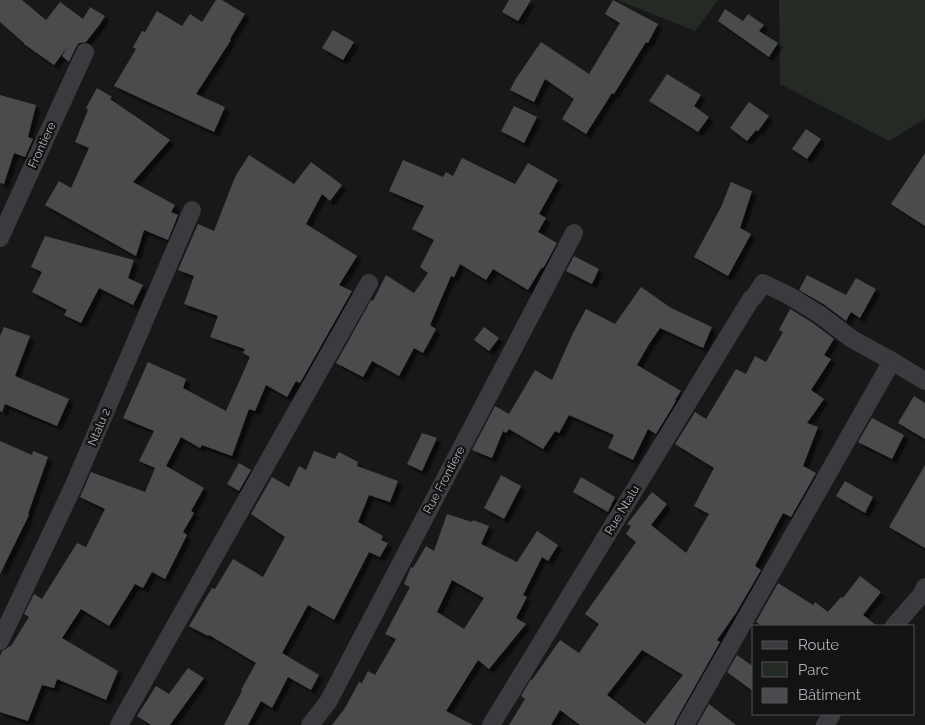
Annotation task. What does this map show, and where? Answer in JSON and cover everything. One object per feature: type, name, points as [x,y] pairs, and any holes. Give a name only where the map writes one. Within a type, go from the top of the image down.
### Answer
[{"type":"street","name":"Frontiere","points":[[0,238],[85,52]]},
{"type":"street","name":"Ntalu 2","points":[[0,641],[73,487],[192,210]]},
{"type":"street","name":"Rue Frontiere","points":[[310,725],[328,702],[574,233]]},
{"type":"street","points":[[119,725],[369,283]]},
{"type":"street","name":"Rue Ntalu","points":[[491,725],[751,299],[763,283],[788,295],[819,314],[852,339],[892,361]]},
{"type":"street","points":[[685,725],[892,361],[925,381]]},
{"type":"street","points":[[895,625],[922,594],[925,587]]},
{"type":"green space","points":[[617,0],[718,0],[695,31]]},
{"type":"green space","points":[[779,0],[925,0],[925,119],[889,141],[780,84]]},
{"type":"building","points":[[0,0],[22,0],[46,20],[60,2],[83,19],[90,7],[105,16],[86,42],[79,43],[69,62],[62,56],[68,46],[54,65],[24,44],[0,22]]},
{"type":"building","points":[[216,0],[222,0],[245,14],[231,40],[196,94],[225,107],[214,132],[114,86],[136,49],[133,47],[142,31],[145,32],[157,11],[182,26],[190,14],[202,22]]},
{"type":"building","points":[[509,0],[531,0],[518,21],[502,12]]},
{"type":"building","points":[[613,0],[658,24],[648,43],[646,42],[614,94],[612,93],[586,134],[562,119],[574,99],[545,79],[534,102],[510,90],[541,42],[589,74],[620,23],[605,14]]},
{"type":"building","points":[[725,9],[743,21],[748,14],[764,25],[759,31],[778,43],[769,57],[718,21]]},
{"type":"building","points":[[333,30],[354,42],[343,60],[322,48]]},
{"type":"building","points":[[667,74],[701,95],[694,106],[709,117],[698,132],[649,101]]},
{"type":"building","points":[[97,88],[170,140],[133,182],[175,205],[171,212],[178,215],[168,240],[144,230],[136,256],[45,205],[59,181],[71,188],[89,148],[75,142],[88,110],[86,108]]},
{"type":"building","points":[[0,95],[36,105],[28,137],[33,139],[25,157],[14,153],[4,184],[0,183]]},
{"type":"building","points":[[749,102],[769,116],[758,131],[756,130],[747,141],[730,128]]},
{"type":"building","points":[[514,106],[537,117],[524,143],[501,131]]},
{"type":"building","points":[[806,129],[821,139],[807,159],[792,149]]},
{"type":"building","points":[[925,153],[925,226],[891,204]]},
{"type":"building","points":[[249,155],[294,184],[311,162],[342,185],[330,201],[322,194],[306,224],[357,256],[339,285],[352,291],[300,383],[296,381],[287,397],[266,385],[255,411],[249,409],[232,456],[202,445],[200,448],[181,437],[166,466],[204,488],[191,511],[194,513],[183,532],[187,535],[165,579],[152,572],[143,588],[135,584],[109,626],[81,609],[62,638],[118,671],[106,700],[57,679],[54,688],[42,685],[28,721],[0,712],[0,656],[2,651],[11,646],[29,617],[24,614],[34,594],[42,599],[77,543],[86,547],[105,509],[80,497],[91,472],[145,492],[155,468],[139,461],[154,431],[123,418],[148,362],[186,379],[183,388],[226,411],[250,357],[243,353],[245,349],[210,337],[218,316],[184,304],[194,276],[178,270],[198,224],[214,231],[235,177]]},
{"type":"building","points":[[462,158],[515,184],[528,163],[558,180],[539,214],[546,218],[538,232],[557,243],[545,265],[528,290],[493,269],[486,280],[460,264],[454,277],[451,276],[430,325],[436,329],[423,353],[414,348],[399,376],[372,361],[363,377],[336,363],[371,300],[373,301],[386,275],[414,293],[428,273],[420,267],[434,240],[412,229],[424,206],[389,191],[403,160],[443,177],[446,172],[453,176]]},
{"type":"building","points":[[731,182],[752,191],[740,228],[751,234],[728,276],[694,257],[721,207]]},
{"type":"building","points":[[45,236],[134,260],[128,278],[143,285],[133,305],[99,288],[81,323],[64,315],[67,310],[32,292],[42,272],[31,267]]},
{"type":"building","points":[[574,256],[599,269],[592,284],[566,271]]},
{"type":"building","points":[[807,275],[846,295],[856,278],[876,289],[860,318],[851,312],[846,321],[825,305],[799,290]]},
{"type":"building","points":[[641,287],[671,308],[712,327],[703,348],[660,328],[649,344],[637,365],[681,391],[656,434],[648,429],[633,460],[608,448],[614,435],[569,415],[559,433],[555,431],[543,449],[509,429],[506,433],[503,431],[492,458],[472,450],[495,406],[509,414],[535,370],[552,380],[586,309],[615,324]]},
{"type":"building","points":[[790,309],[834,339],[824,355],[831,359],[811,390],[824,399],[807,423],[818,427],[803,466],[816,473],[791,517],[783,513],[755,566],[761,570],[736,613],[717,640],[720,642],[674,725],[580,725],[560,710],[551,725],[509,725],[525,699],[521,696],[531,679],[560,640],[579,653],[599,624],[585,614],[636,542],[626,534],[631,526],[627,524],[652,492],[667,504],[651,525],[686,553],[709,514],[694,506],[714,468],[675,444],[695,412],[706,419],[736,369],[746,374],[755,356],[766,362],[783,332],[779,330]],"holes":[[[642,650],[683,675],[645,724],[607,695]]]},
{"type":"building","points":[[4,327],[30,336],[15,376],[69,399],[57,426],[5,404],[2,412],[0,411],[0,336]]},
{"type":"building","points":[[484,327],[499,338],[489,351],[474,340]]},
{"type":"building","points":[[914,396],[925,403],[925,439],[898,423]]},
{"type":"building","points":[[872,418],[904,435],[892,459],[858,442]]},
{"type":"building","points":[[422,433],[437,438],[422,471],[407,464]]},
{"type":"building","points":[[0,441],[32,455],[33,451],[48,457],[29,515],[0,574]]},
{"type":"building","points":[[314,451],[335,459],[339,452],[358,462],[357,466],[398,481],[390,502],[369,495],[358,522],[383,536],[381,540],[388,543],[380,557],[369,552],[334,620],[308,605],[282,653],[319,675],[311,690],[288,677],[272,708],[261,701],[248,725],[224,725],[256,663],[209,635],[189,626],[212,588],[215,589],[233,559],[263,577],[285,537],[251,514],[272,477],[289,487],[299,466],[306,470]]},
{"type":"building","points":[[239,463],[251,470],[239,491],[227,484]]},
{"type":"building","points":[[925,465],[925,548],[889,527]]},
{"type":"building","points":[[501,475],[521,486],[504,519],[484,508]]},
{"type":"building","points":[[581,477],[615,497],[608,512],[573,492]]},
{"type":"building","points":[[845,481],[873,497],[865,513],[836,496]]},
{"type":"building","points":[[447,514],[489,526],[481,544],[517,562],[537,531],[558,545],[548,561],[542,557],[523,595],[527,597],[516,618],[526,624],[489,669],[478,660],[446,711],[473,725],[332,725],[345,708],[359,682],[362,683],[368,671],[375,675],[396,639],[385,634],[410,587],[404,584],[411,567],[413,568],[426,546],[434,551]],"holes":[[[452,580],[484,598],[464,629],[437,612]]]},
{"type":"building","points":[[860,576],[881,592],[863,615],[876,625],[761,625],[756,622],[778,583],[813,605],[815,602],[828,612],[841,597],[843,598]]},
{"type":"building","points":[[737,655],[752,666],[752,691],[727,672]]},
{"type":"building","points":[[188,668],[204,678],[170,725],[151,725],[137,716],[156,686],[169,694]]},
{"type":"building","points":[[709,704],[736,725],[697,725]]}]
